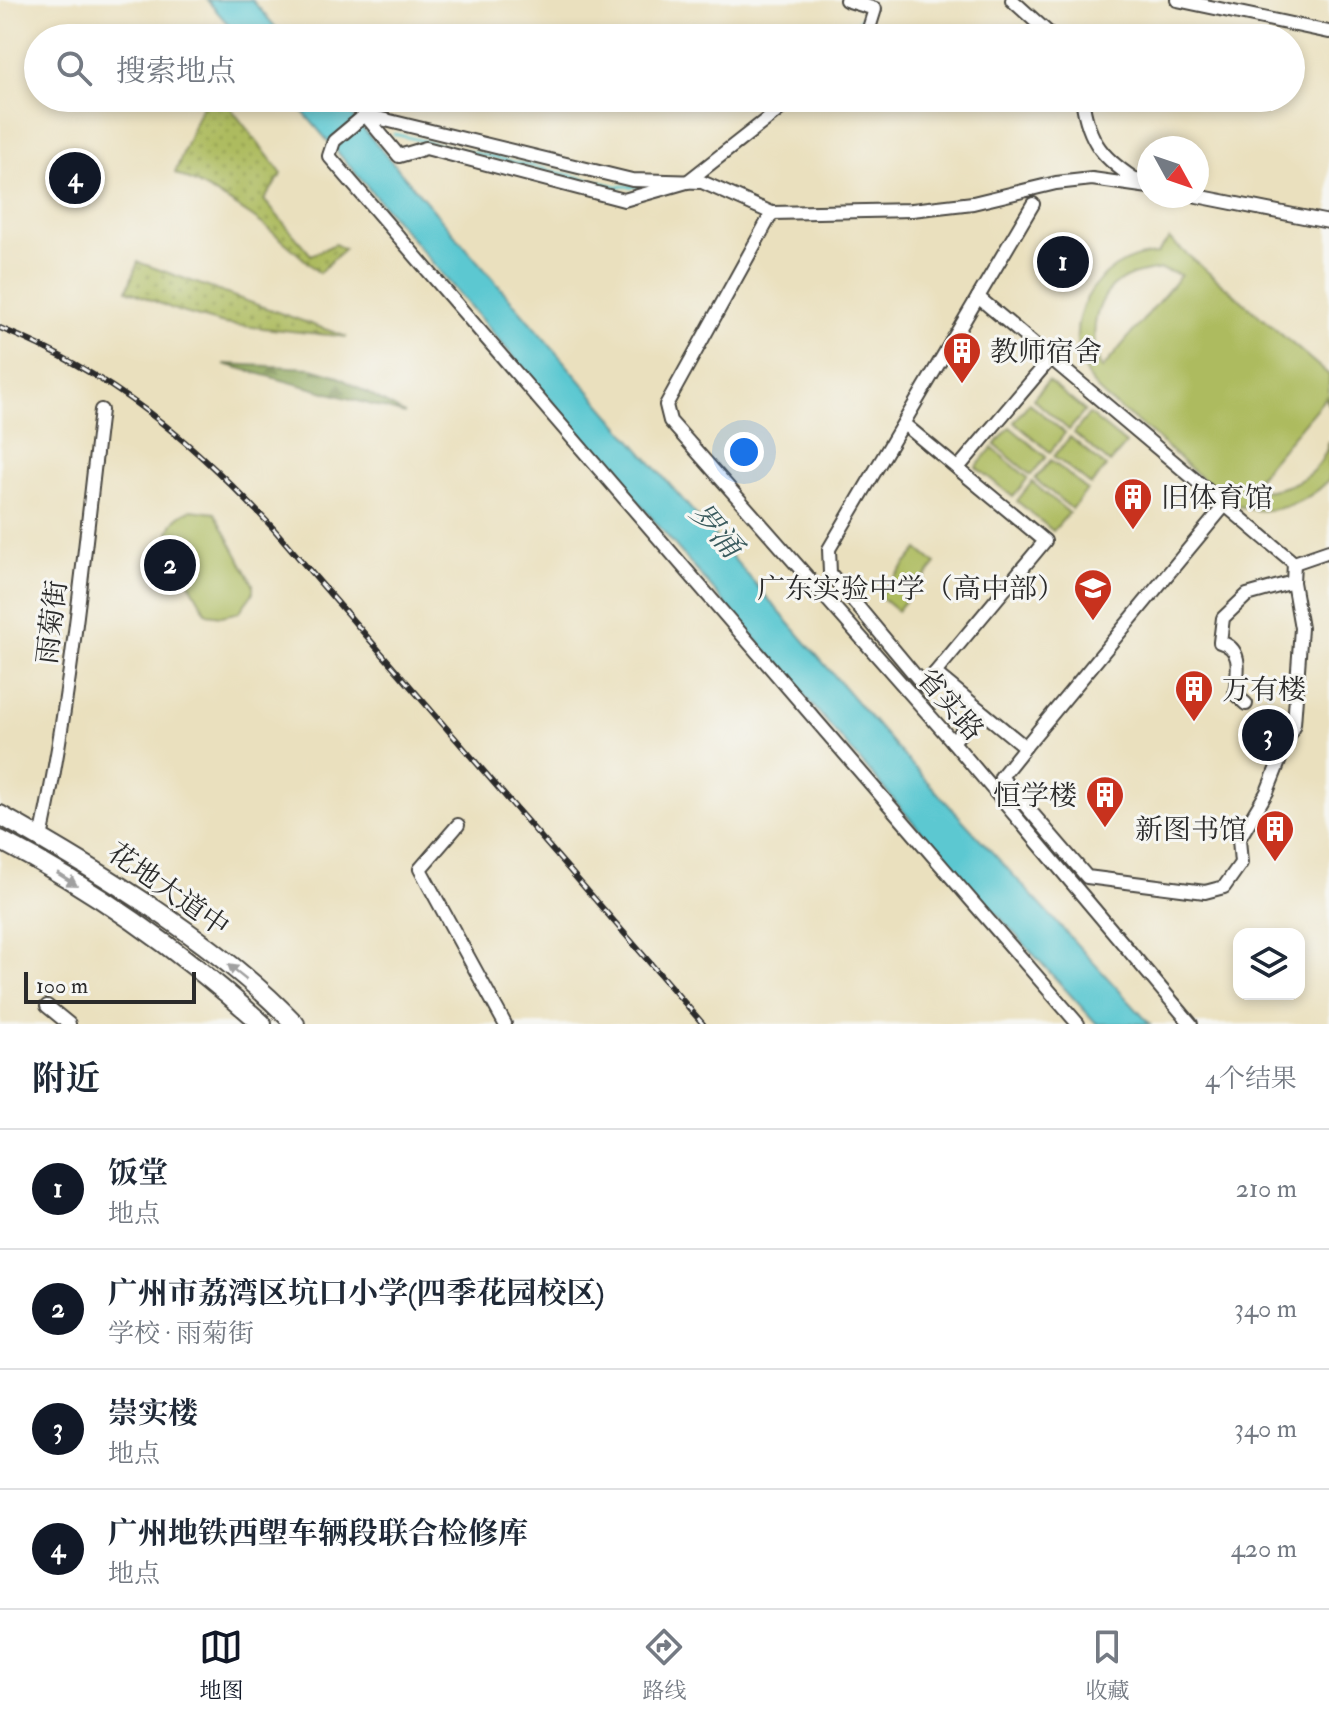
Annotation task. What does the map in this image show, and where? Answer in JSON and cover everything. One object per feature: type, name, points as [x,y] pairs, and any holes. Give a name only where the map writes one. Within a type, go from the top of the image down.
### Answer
[{"type":"main road","name":"花地大道中","points":[[0,815],[41,838],[209,950],[295,1024]]},
{"type":"main road","name":"花地大道中","points":[[0,840],[79,887],[191,963],[262,1024]]},
{"type":"street","points":[[846,0],[875,9],[872,24]]},
{"type":"street","points":[[1012,0],[1039,24]]},
{"type":"street","points":[[1177,0],[1291,24]]},
{"type":"street","points":[[1305,27],[1329,32]]},
{"type":"street","points":[[365,115],[399,156],[426,148],[624,200],[687,182],[776,112]]},
{"type":"street","points":[[1086,112],[1099,151],[1113,165],[1137,180]]},
{"type":"street","points":[[365,115],[632,180],[702,182],[772,213],[912,210],[973,203],[1056,183],[1092,179],[1137,185]]},
{"type":"street","points":[[365,115],[334,141],[329,156],[1078,1024]]},
{"type":"street","points":[[1209,198],[1329,222]]},
{"type":"street","points":[[904,424],[1045,541],[924,686],[830,573],[827,561],[829,549],[1033,204]]},
{"type":"street","name":"省实路","points":[[772,213],[666,405],[670,421],[953,742],[1191,1024]]},
{"type":"street","points":[[978,297],[1294,563]]},
{"type":"street","points":[[958,468],[1051,358]]},
{"type":"street","name":"雨菊街","points":[[41,838],[62,721],[101,410]]},
{"type":"street","points":[[1225,505],[1001,777],[1087,877],[1205,892],[1224,887],[1241,863],[1239,839],[1267,792],[1294,724],[1301,628],[1293,582],[1294,563]]},
{"type":"street","points":[[1294,563],[1329,551]]},
{"type":"street","points":[[1246,704],[1235,694],[1239,662],[1234,651],[1220,642],[1223,618],[1247,595],[1293,582]]},
{"type":"street","points":[[935,673],[1025,747]]},
{"type":"street","points":[[953,742],[980,710]]},
{"type":"street","points":[[458,825],[420,869],[505,1024]]},
{"type":"street","points":[[47,1006],[69,1024]]},
{"type":"green space","points":[[199,112],[234,112],[282,174],[264,200],[311,255],[335,244],[344,249],[319,273],[252,216],[175,173]]},
{"type":"green space","points":[[1169,239],[1329,375],[1329,407],[1326,397],[1247,490],[1273,489],[1298,481],[1318,465],[1329,441],[1329,480],[1309,496],[1273,510],[1247,509],[1235,504],[1204,481],[1091,382],[1081,361],[1077,339],[1079,318],[1086,298],[1099,281],[1115,268],[1135,258],[1157,254]],"holes":[[[1161,269],[1181,275],[1102,369],[1095,344],[1096,316],[1108,292],[1130,276],[1141,273]]]},
{"type":"green space","points":[[138,262],[347,337],[224,324],[178,311],[127,290]]},
{"type":"green space","points":[[224,364],[312,368],[335,375],[405,414]]},
{"type":"green space","points":[[1048,381],[1085,411],[1069,430],[1033,399]]},
{"type":"green space","points":[[1029,403],[1065,433],[1050,452],[1014,422]]},
{"type":"green space","points":[[1089,414],[1126,444],[1110,463],[1074,433]]},
{"type":"green space","points":[[1010,427],[1046,457],[1031,475],[995,445]]},
{"type":"green space","points":[[1070,437],[1106,467],[1091,485],[1054,456]]},
{"type":"green space","points":[[992,448],[1028,478],[1013,497],[976,467]]},
{"type":"green space","points":[[1051,460],[1087,490],[1072,509],[1035,479]]},
{"type":"green space","points":[[1032,482],[1069,513],[1053,531],[1017,501]]},
{"type":"green space","points":[[191,510],[215,513],[253,584],[253,593],[239,612],[222,616],[207,614],[167,544],[173,522]]},
{"type":"green space","points":[[918,549],[936,564],[897,611],[879,596]]},
{"type":"water","points":[[207,0],[252,0],[273,24],[228,24]]},
{"type":"water","points":[[303,112],[349,112],[900,752],[1150,1024],[1097,1024],[911,820]]},
{"type":"waterway","points":[[855,24],[864,15]]},
{"type":"waterway","points":[[394,134],[616,186],[652,187]]},
{"type":"railway","points":[[0,328],[41,346],[114,388],[180,437],[211,465],[272,527],[703,1024]]},
{"type":"place","name":"广州地铁西塱车辆段联合检修库","points":[[75,178]]},
{"type":"place","name":"饭堂","points":[[1063,262]]},
{"type":"place","name":"教师宿舍","points":[[962,385]]},
{"type":"place","name":"旧体育馆","points":[[1133,531]]},
{"type":"place","name":"广州市荔湾区坑口小学(四季花园校区)","points":[[170,565]]},
{"type":"place","name":"广东实验中学（高中部）","points":[[1093,622]]},
{"type":"place","name":"万有楼","points":[[1194,723]]},
{"type":"place","name":"崇实楼","points":[[1268,735]]},
{"type":"place","name":"恒学楼","points":[[1105,829]]},
{"type":"place","name":"新图书馆","points":[[1275,863]]},
{"type":"water label","name":"罗涌","points":[[716,530]]}]
